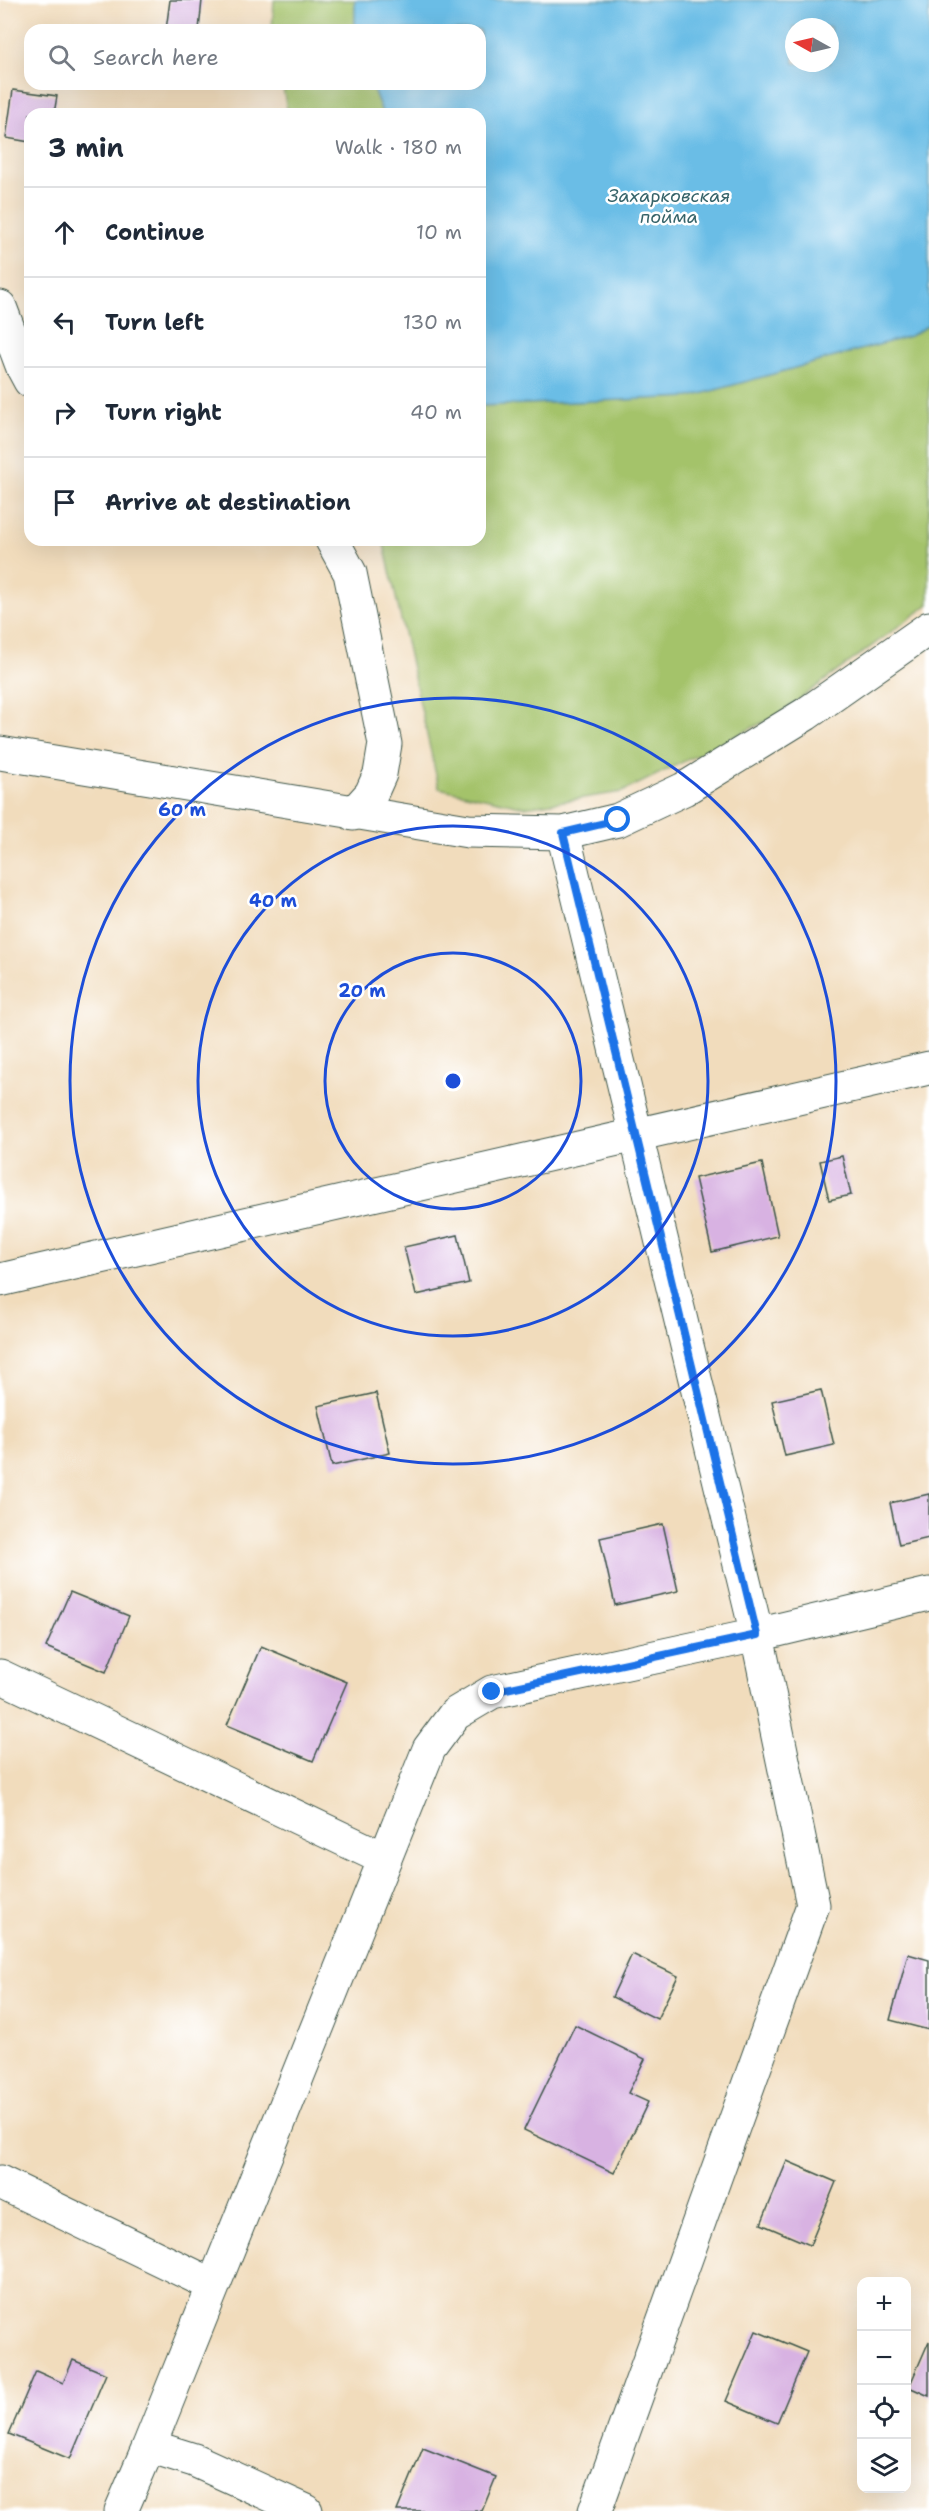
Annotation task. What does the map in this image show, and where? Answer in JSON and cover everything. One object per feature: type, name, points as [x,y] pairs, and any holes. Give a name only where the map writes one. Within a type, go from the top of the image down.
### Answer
[{"type":"street","points":[[0,307],[24,370]]},
{"type":"street","points":[[335,546],[350,573],[385,744],[380,774],[371,794],[353,814]]},
{"type":"street","points":[[0,753],[353,814],[468,831],[563,833],[618,820],[684,789],[806,714],[929,628]]},
{"type":"street","points":[[563,833],[757,1635],[813,1905],[596,2511]]},
{"type":"street","points":[[0,1280],[929,1068]]},
{"type":"street","points":[[121,2511],[429,1749],[455,1714],[492,1692],[757,1635],[929,1594]]},
{"type":"street","points":[[0,1676],[385,1859]]},
{"type":"street","points":[[0,2182],[213,2285]]},
{"type":"street","points":[[149,2445],[195,2460],[306,2511]]},
{"type":"green space","points":[[274,0],[355,0],[355,24],[272,24]]},
{"type":"green space","points":[[283,90],[373,90],[381,108],[287,108]]},
{"type":"green space","points":[[929,325],[929,604],[776,716],[622,792],[525,807],[439,788],[384,546],[486,546],[486,406],[690,397],[910,336]]},
{"type":"water","name":"Захарковская пойма","points":[[355,0],[929,0],[929,325],[910,336],[690,397],[486,406],[486,108],[381,108],[373,90],[486,90],[486,24],[355,24]]},
{"type":"building","points":[[170,0],[202,0],[200,24],[167,24]]},
{"type":"building","points":[[13,90],[57,96],[55,108],[24,108],[24,141],[6,138]]},
{"type":"building","points":[[842,1156],[851,1195],[829,1200],[820,1161]]},
{"type":"building","points":[[762,1163],[778,1236],[712,1252],[695,1178]]},
{"type":"building","points":[[458,1235],[469,1283],[416,1295],[404,1247]]},
{"type":"building","points":[[821,1390],[834,1445],[785,1456],[772,1401]]},
{"type":"building","points":[[376,1393],[390,1453],[332,1466],[318,1406]]},
{"type":"building","points":[[929,1494],[929,1538],[899,1545],[890,1503]]},
{"type":"building","points":[[663,1524],[678,1591],[615,1605],[600,1538]]},
{"type":"building","points":[[70,1592],[129,1616],[106,1672],[46,1647]]},
{"type":"building","points":[[261,1646],[347,1682],[313,1761],[227,1725]]},
{"type":"building","points":[[632,1954],[678,1976],[657,2019],[612,1997]]},
{"type":"building","points":[[908,1954],[929,1960],[929,2030],[890,2020]]},
{"type":"building","points":[[575,2025],[645,2059],[628,2093],[648,2102],[614,2173],[524,2130]]},
{"type":"building","points":[[787,2161],[836,2182],[810,2245],[761,2224]]},
{"type":"building","points":[[756,2331],[807,2352],[777,2423],[726,2401]]},
{"type":"building","points":[[929,2341],[929,2396],[911,2388],[911,2382]]},
{"type":"building","points":[[73,2360],[106,2374],[70,2459],[9,2434],[36,2371],[63,2383]]},
{"type":"building","points":[[423,2448],[496,2477],[482,2511],[397,2511]]},
{"type":"route","points":[[492,1692],[757,1635],[563,833],[618,820]]}]
